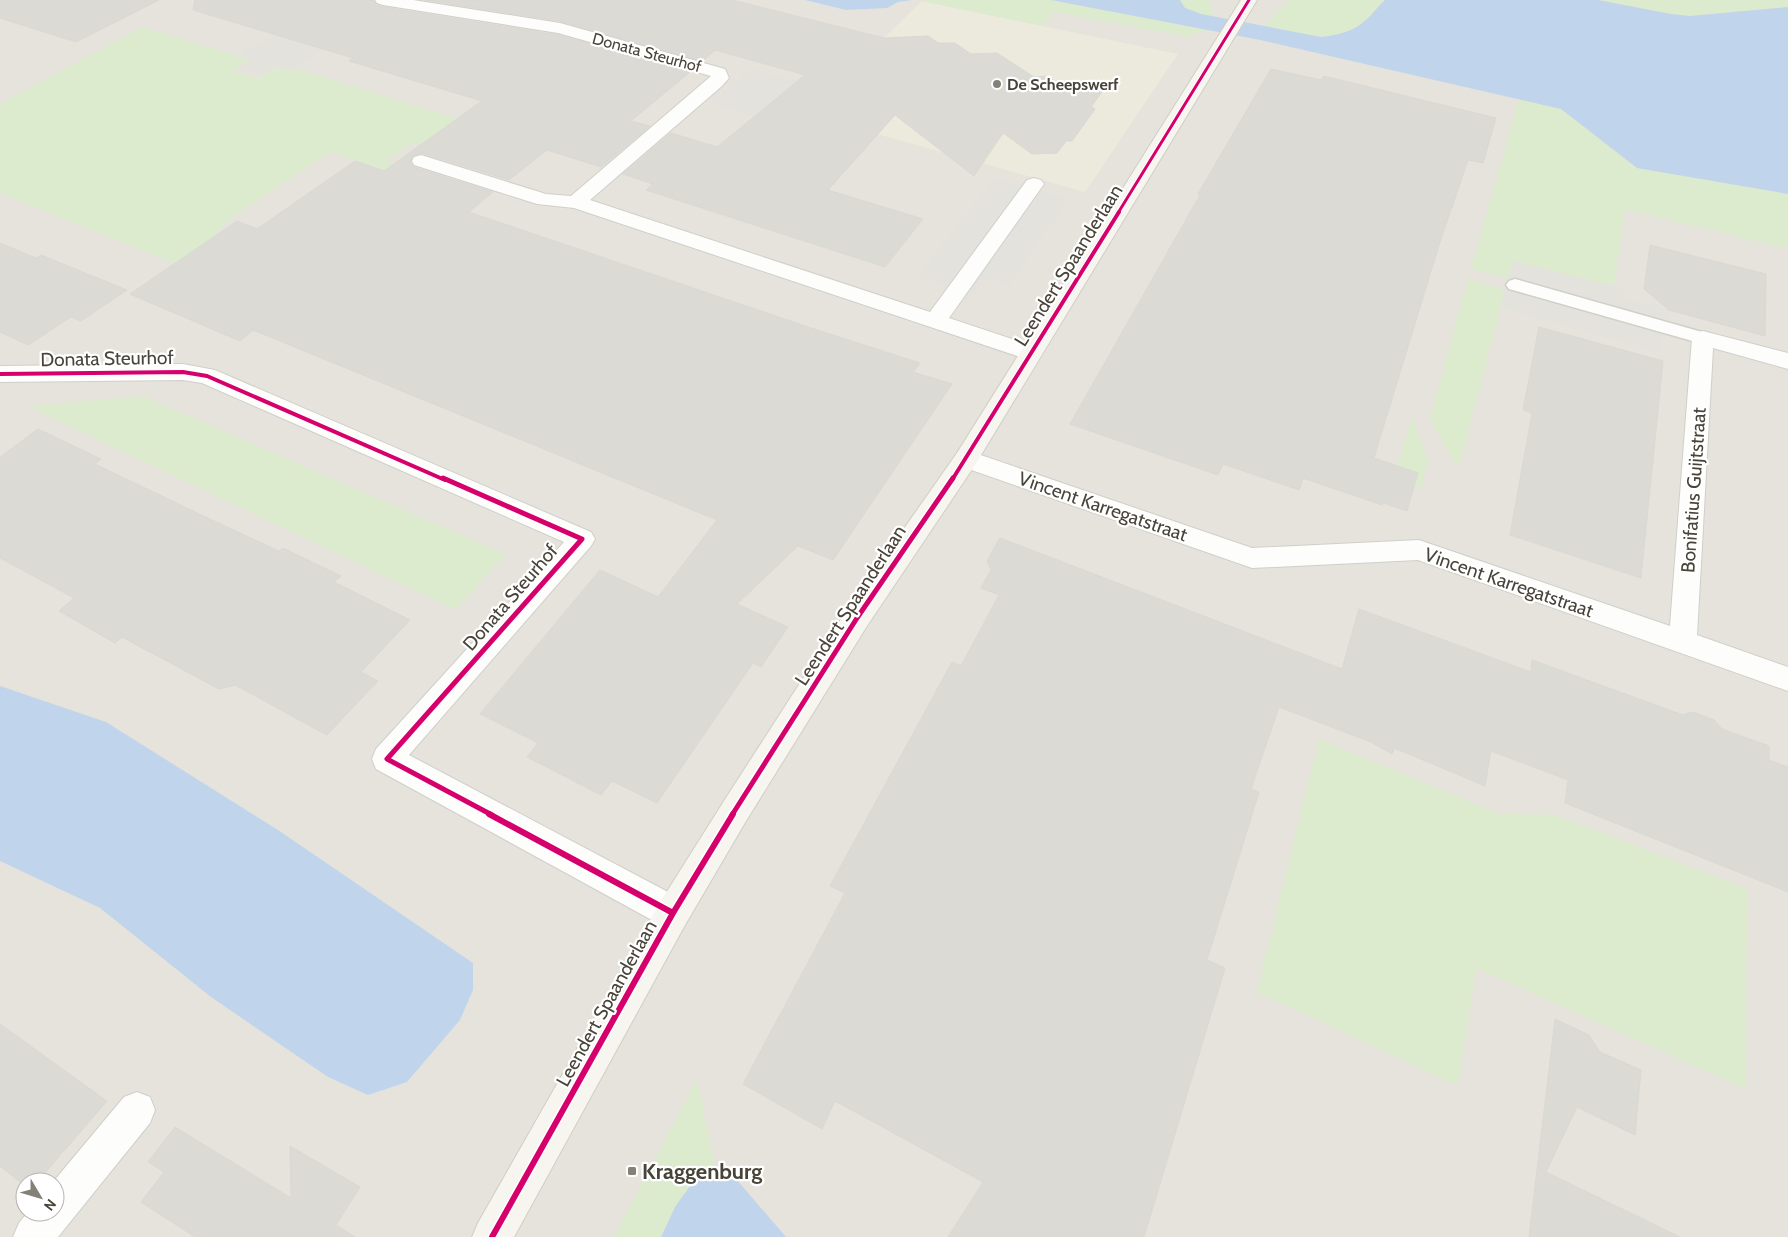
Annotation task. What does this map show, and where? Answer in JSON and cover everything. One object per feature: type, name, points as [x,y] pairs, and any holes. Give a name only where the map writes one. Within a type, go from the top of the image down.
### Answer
[{"type":"street","name":"Donata Steurhof","points":[[383,0],[560,28],[719,73],[720,78],[716,82],[576,202]]},
{"type":"street","name":"Leendert Spaanderlaan","points":[[492,1237],[673,913],[740,802],[857,618],[966,459],[1249,0]]},
{"type":"street","points":[[421,160],[544,200],[576,202],[1031,353]]},
{"type":"street","points":[[936,320],[1034,184]]},
{"type":"street","points":[[1703,338],[1788,361]]},
{"type":"street","name":"Bonifatius Guijtstraat","points":[[1684,642],[1703,338]]},
{"type":"street","name":"Donata Steurhof","points":[[0,374],[183,372],[206,376],[582,539],[387,759],[673,913]]},
{"type":"street","name":"Vincent Karregatstraat","points":[[966,459],[1252,558],[1419,550],[1788,679]]},
{"type":"street","points":[[65,1198],[138,1110]]},
{"type":"street","points":[[33,1237],[45,1222]]},
{"type":"lane","points":[[1515,285],[1703,338]]},
{"type":"shaded area","points":[[0,0],[1788,0],[1788,1237],[0,1237]]},
{"type":"shaded area","name":"De Scheepswerf","points":[[922,1],[1178,54],[1085,192],[805,114]]},
{"type":"shaded area","points":[[326,5],[340,40],[292,70],[276,65],[259,75],[239,68],[255,59],[240,54]]},
{"type":"shaded area","points":[[751,68],[803,83],[764,119],[710,104]]},
{"type":"shaded area","points":[[994,178],[1069,199],[1009,285],[985,278],[973,295],[917,277]]},
{"type":"shaded area","points":[[1513,261],[1624,289],[1624,298],[1670,310],[1659,352],[1500,307]]},
{"type":"green space","points":[[923,0],[1051,0],[1206,29],[1203,33],[1199,32],[1189,37],[1054,12],[1043,26]]},
{"type":"green space","points":[[1180,0],[1210,0],[1213,16],[1189,10]]},
{"type":"green space","points":[[1289,0],[1385,0],[1366,20],[1351,29],[1340,34],[1316,36],[1266,27],[1267,23]]},
{"type":"green space","points":[[1598,0],[1788,0],[1788,7],[1690,16]]},
{"type":"green space","points":[[142,27],[250,60],[232,70],[257,79],[276,67],[291,72],[297,69],[468,122],[430,148],[412,143],[386,161],[406,169],[399,174],[330,152],[232,217],[208,242],[176,264],[0,193],[0,109],[3,108],[0,104]]},
{"type":"green space","points":[[1519,99],[1561,109],[1637,167],[1788,194],[1788,249],[1625,209],[1614,286],[1514,261],[1508,278],[1471,269]]},
{"type":"green space","points":[[1468,279],[1505,290],[1460,464],[1453,461],[1430,419]]},
{"type":"green space","points":[[143,396],[505,554],[456,610],[27,406]]},
{"type":"green space","points":[[1412,417],[1428,460],[1421,489],[1393,481]]},
{"type":"green space","points":[[1319,739],[1497,813],[1556,815],[1747,889],[1746,1089],[1476,968],[1458,1086],[1257,992]]},
{"type":"green space","points":[[697,1079],[717,1174],[702,1170],[675,1207],[661,1237],[614,1237]]},
{"type":"water","points":[[805,0],[912,0],[898,2],[887,8],[846,10]]},
{"type":"water","points":[[1051,0],[1180,0],[1185,8],[1201,14],[1321,37],[1339,34],[1356,27],[1369,18],[1385,0],[1598,0],[1690,16],[1788,7],[1788,194],[1637,168],[1561,109],[1260,40]]},
{"type":"water","points":[[0,686],[106,722],[278,830],[473,963],[473,990],[460,1020],[407,1082],[368,1095],[328,1077],[211,997],[100,908],[0,861]]},
{"type":"water","points":[[702,1169],[737,1180],[786,1237],[661,1237],[675,1207]]},
{"type":"building","points":[[0,0],[159,0],[76,42],[0,18]]},
{"type":"building","points":[[195,0],[373,0],[376,5],[383,7],[558,35],[690,72],[631,121],[650,126],[601,167],[547,150],[509,180],[422,153],[413,155],[410,162],[413,167],[493,192],[469,212],[920,363],[913,372],[952,384],[833,560],[798,546],[737,604],[788,627],[761,667],[753,663],[657,803],[612,781],[601,795],[527,757],[538,743],[480,714],[600,570],[658,597],[717,520],[253,330],[240,341],[130,294],[237,221],[257,229],[355,161],[384,171],[482,101],[349,61],[353,58],[193,10]]},
{"type":"building","points":[[425,0],[732,0],[884,38],[928,36],[938,43],[955,43],[971,54],[997,53],[1034,77],[1047,76],[1062,86],[1107,85],[1091,107],[1095,109],[1072,141],[1066,141],[1057,153],[1032,154],[1003,133],[974,176],[895,115],[828,190],[923,219],[885,267],[646,190],[653,184],[623,174],[671,133],[717,147],[805,75],[715,50],[703,61],[560,21]]},
{"type":"building","points":[[1271,69],[1321,80],[1324,76],[1496,118],[1483,163],[1468,160],[1440,242],[1374,458],[1418,473],[1407,511],[1383,503],[1382,505],[1303,478],[1299,490],[1223,464],[1218,475],[1070,424],[1200,195],[1198,194]]},
{"type":"building","points":[[0,243],[36,258],[41,255],[127,290],[81,321],[71,317],[28,345],[0,332]]},
{"type":"building","points":[[1650,245],[1766,274],[1765,336],[1669,310],[1644,289]]},
{"type":"building","points":[[1539,327],[1663,361],[1641,578],[1510,535],[1532,413],[1523,410]]},
{"type":"building","points":[[38,429],[101,459],[95,464],[279,551],[283,548],[341,576],[334,582],[410,620],[361,672],[378,681],[327,735],[235,685],[219,689],[122,637],[115,643],[59,611],[74,598],[0,558],[0,457]]},
{"type":"building","points":[[1000,538],[1342,669],[1359,609],[1531,672],[1532,660],[1683,715],[1693,712],[1714,720],[1722,729],[1769,746],[1769,760],[1788,767],[1788,892],[1565,803],[1568,780],[1491,751],[1485,786],[1394,748],[1392,754],[1371,742],[1279,707],[1251,789],[1259,792],[1207,960],[1225,968],[1144,1237],[948,1237],[983,1182],[835,1101],[822,1129],[743,1084],[845,893],[830,886],[952,662],[961,666],[999,595],[981,588],[991,570],[987,561]]},
{"type":"building","points":[[1555,1019],[1589,1035],[1600,1052],[1641,1070],[1635,1135],[1577,1107],[1546,1172],[1680,1237],[1529,1237]]},
{"type":"building","points":[[0,1024],[107,1101],[46,1172],[15,1172],[15,1178],[0,1166]]},
{"type":"building","points":[[175,1127],[291,1198],[290,1146],[360,1187],[336,1225],[355,1237],[195,1237],[141,1202],[164,1172],[148,1162]]},
{"type":"cycle path","points":[[492,1237],[673,913],[735,811],[857,618],[966,459],[1249,0]]},
{"type":"cycle path","points":[[0,374],[183,372],[207,376],[582,539],[387,759],[673,913]]},
{"type":"place","name":"De Scheepswerf","points":[[997,84]]},
{"type":"place","name":"Kraggenburg","points":[[632,1171]]}]
